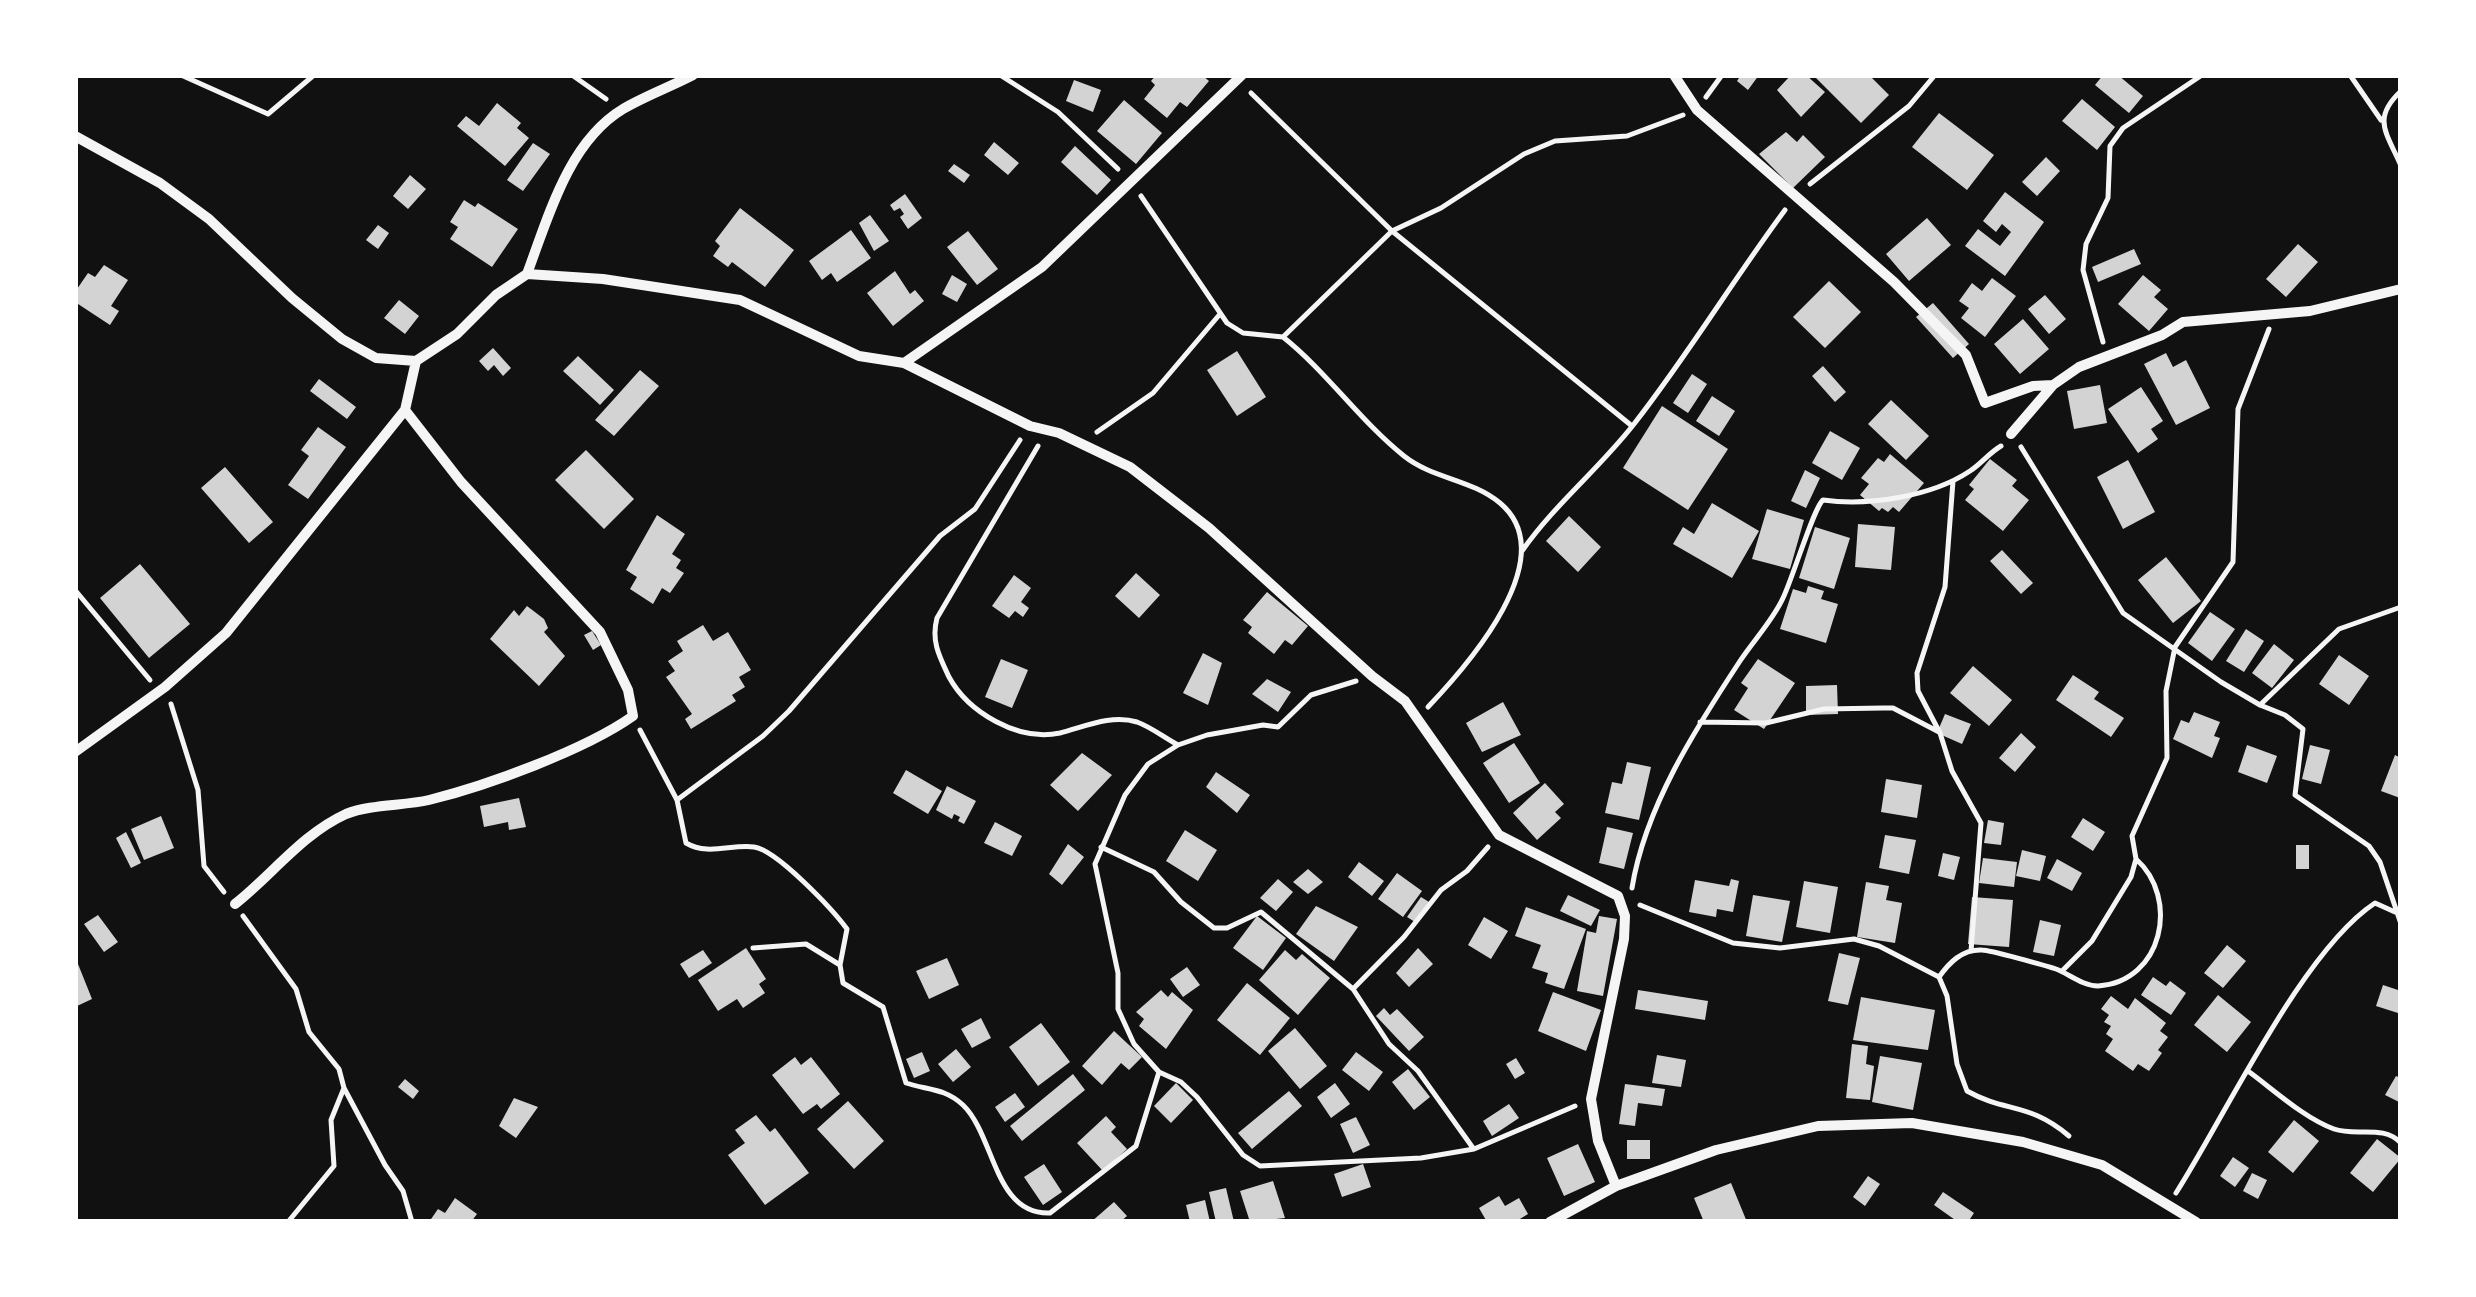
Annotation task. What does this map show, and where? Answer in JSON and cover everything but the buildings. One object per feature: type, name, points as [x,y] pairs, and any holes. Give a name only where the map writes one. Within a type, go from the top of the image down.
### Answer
[{"type":"street","points":[[75,136],[160,184],[210,219],[342,339],[376,358],[416,361],[456,334],[496,295],[527,274],[560,185],[595,134],[620,110],[693,75]]},
{"type":"street","points":[[1674,75],[1697,110],[1894,282],[1966,355],[1985,403],[2033,386],[2053,385]]},
{"type":"street","points":[[904,363],[1042,266],[1240,78]]},
{"type":"street","points":[[527,274],[603,279],[740,300],[859,356],[904,363],[1030,426],[1130,467],[1208,528],[1419,717],[1499,835],[1618,896],[1625,916],[1624,939],[1591,1100],[1598,1141],[1616,1186]]},
{"type":"street","points":[[2014,437],[2053,385],[2183,322],[2310,311],[2401,288]]},
{"type":"street","points":[[75,752],[162,689],[226,634],[313,530],[405,410],[416,361]]},
{"type":"street","points":[[235,904],[271,876],[310,834],[352,812],[429,800],[520,770],[633,716],[628,690],[600,632],[461,482],[405,410]]},
{"type":"street","points":[[1550,1222],[1616,1186],[1716,1150],[1818,1126],[1912,1123],[2023,1142],[2102,1164],[2196,1222]]},
{"type":"path","points":[[181,75],[268,114],[314,75]]},
{"type":"path","points":[[572,75],[620,110]]},
{"type":"path","points":[[1000,75],[1058,112],[1130,182],[1220,314],[1242,333],[1283,337],[1406,458],[1474,484],[1504,506],[1520,531],[1522,550],[1516,579],[1496,623],[1468,665],[1419,717]]},
{"type":"path","points":[[1283,337],[1392,231],[1441,208],[1524,154],[1555,141],[1628,136],[1697,110],[1722,75]]},
{"type":"path","points":[[1522,550],[1550,511],[1582,485],[1632,426],[1797,195],[1909,106],[1936,75]]},
{"type":"path","points":[[2107,356],[2083,270],[2086,244],[2108,198],[2110,146],[2123,128],[2202,75]]},
{"type":"path","points":[[2350,75],[2382,120],[2401,166]]},
{"type":"path","points":[[1240,78],[1392,231],[1632,426]]},
{"type":"path","points":[[2382,120],[2385,106],[2401,91]]},
{"type":"path","points":[[2062,971],[2112,914],[2136,859],[2132,836],[2167,758],[2166,691],[2175,647],[2233,562],[2238,408],[2276,313]]},
{"type":"path","points":[[1080,444],[1153,393],[1220,314]]},
{"type":"path","points":[[677,800],[789,711],[940,536],[975,509],[1030,426]]},
{"type":"path","points":[[1048,431],[937,618],[933,634],[938,655],[962,700],[982,717],[1058,734],[1114,720],[1136,722],[1178,745]]},
{"type":"path","points":[[2072,1138],[2030,1110],[1987,1102],[1967,1091],[1939,977],[1879,946],[1854,939],[1780,948],[1733,943],[1630,900],[1657,808],[1700,722],[1781,604],[1807,544],[1817,504],[1823,500],[1846,503],[1902,496],[1953,481],[2014,437],[2123,612],[2260,706],[2285,714],[2303,729],[2295,794],[2368,846],[2380,862],[2401,924]]},
{"type":"path","points":[[1953,481],[1945,587],[1917,673],[1918,691],[1940,733],[1952,771],[1981,822],[1971,951]]},
{"type":"path","points":[[75,590],[162,689],[198,790],[204,866],[296,990],[310,1032],[339,1069],[344,1088],[404,1191],[412,1222]]},
{"type":"path","points":[[75,604],[85,603]]},
{"type":"path","points":[[2260,706],[2339,629],[2401,607]]},
{"type":"path","points":[[1372,676],[1311,695],[1278,727],[1258,726],[1178,745],[1148,764],[1125,795],[1096,864],[1118,974],[1118,1009],[1134,1044],[1159,1072],[1181,1082],[1243,1156],[1260,1166],[1280,1169],[1421,1158],[1474,1149],[1591,1100]]},
{"type":"path","points":[[1700,722],[1766,724],[1824,710],[1893,708],[1940,733]]},
{"type":"path","points":[[633,716],[677,800],[686,843],[695,848],[754,846],[768,852],[836,914],[846,930],[840,965],[844,983],[852,992],[874,998],[883,1007],[906,1083],[934,1087],[961,1103],[989,1141],[996,1170],[1014,1199],[1036,1214],[1050,1213],[1136,1146],[1159,1072]]},
{"type":"path","points":[[1353,989],[1404,938],[1441,890],[1468,872],[1499,835]]},
{"type":"path","points":[[1101,846],[1154,872],[1189,910],[1214,928],[1227,928],[1260,912],[1353,989],[1389,1044],[1418,1071],[1474,1149]]},
{"type":"path","points":[[1939,977],[1952,960],[1971,951],[1985,950],[2062,971],[2095,986],[2126,977],[2154,951],[2160,936],[2158,896],[2148,870],[2136,859]]},
{"type":"path","points":[[2169,1204],[2270,1034],[2356,915],[2375,902],[2395,912]]},
{"type":"path","points":[[753,948],[806,944],[823,950],[840,965]]},
{"type":"path","points":[[2248,1071],[2330,1128],[2352,1133],[2379,1132],[2401,1143]]},
{"type":"path","points":[[288,1222],[334,1166],[330,1120],[344,1088]]}]
